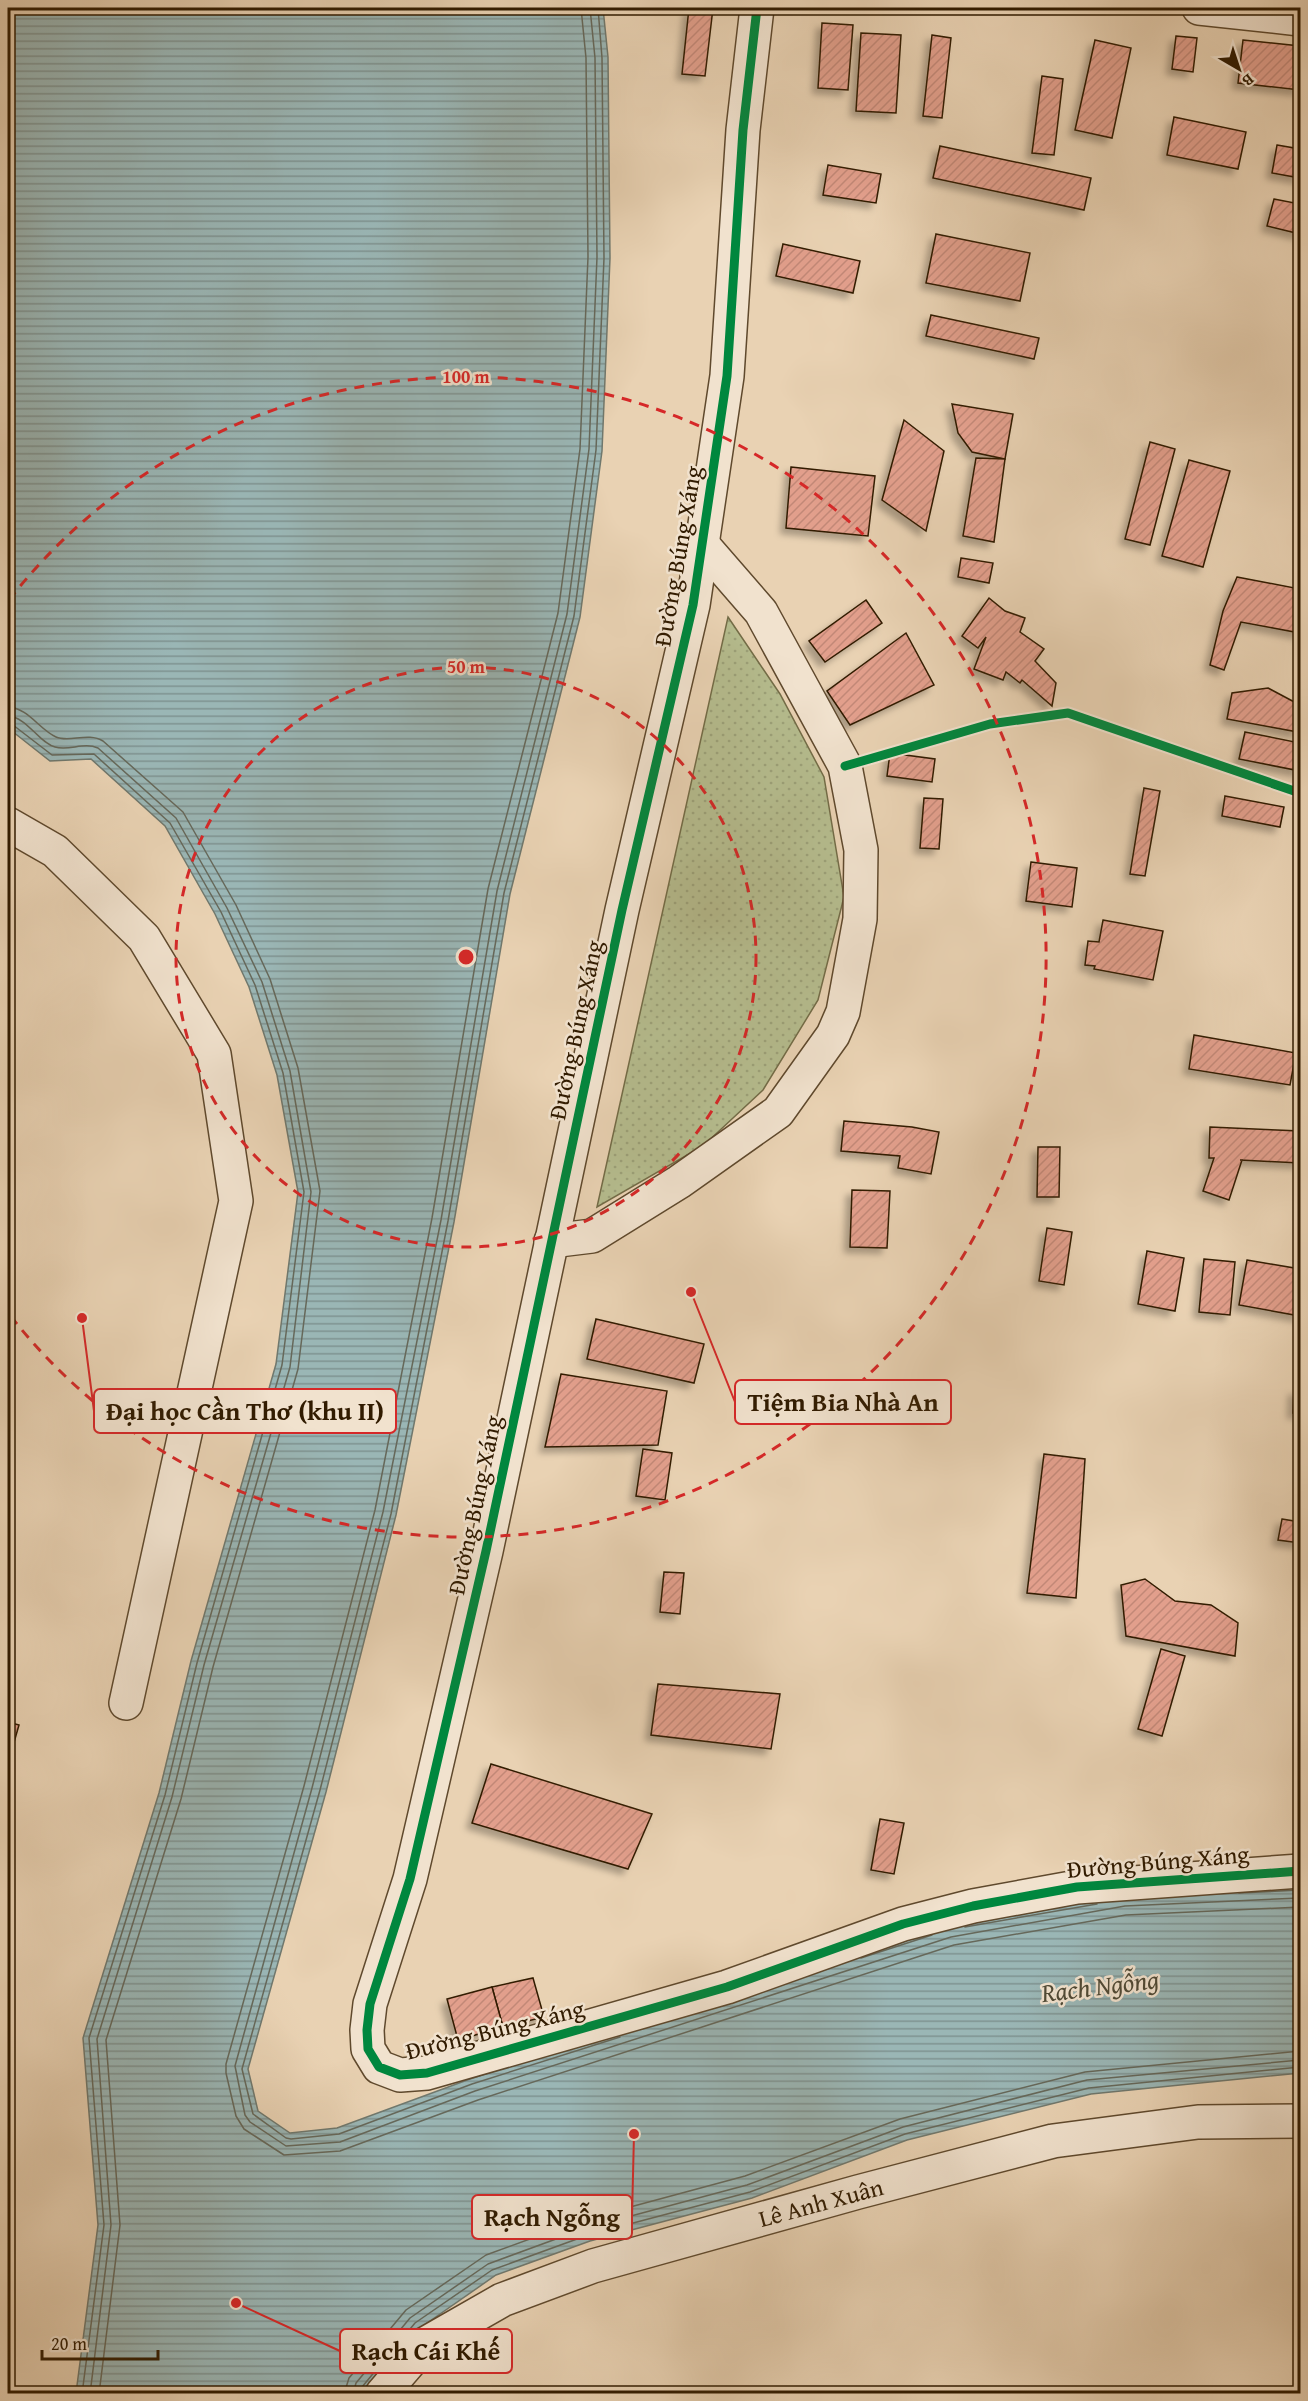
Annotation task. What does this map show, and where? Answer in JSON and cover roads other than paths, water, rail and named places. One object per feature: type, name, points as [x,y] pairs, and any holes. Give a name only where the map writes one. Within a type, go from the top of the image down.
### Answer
[{"type":"street","name":"Đường Búng Xáng","points":[[757,8],[743,130],[726,376],[693,605],[622,910],[486,1551],[415,1857],[370,2004],[367,2030],[368,2049],[379,2067],[400,2074],[427,2073],[727,1987],[903,1924],[973,1906],[1077,1887],[1300,1871]]},
{"type":"street","points":[[1199,8],[1300,19]]},
{"type":"street","points":[[551,1240],[592,1236],[680,1182],[778,1112],[834,1035],[843,1012],[860,919],[861,850],[845,766],[761,612],[702,544]]},
{"type":"street","points":[[8,824],[55,851],[144,938],[214,1054],[236,1201],[126,1703]]},
{"type":"street","name":"Lê Anh Xuân","points":[[382,2394],[425,2344],[502,2300],[593,2266],[858,2192],[1053,2141],[1198,2122],[1300,2121]]},
{"type":"water","points":[[8,8],[603,8],[608,57],[610,258],[602,451],[580,617],[510,894],[454,1222],[396,1515],[326,1792],[248,2069],[258,2111],[290,2133],[337,2128],[470,2079],[948,1923],[1124,1893],[1300,1885],[1300,2073],[1091,2094],[907,2140],[752,2198],[590,2241],[496,2275],[420,2328],[365,2393],[76,2393],[98,2225],[83,2038],[159,1793],[191,1661],[276,1364],[298,1192],[277,1075],[249,987],[215,914],[165,826],[91,759],[50,761],[8,728]]},
{"type":"place","name":"Tiệm Bia Nhà An","points":[[691,1292]]},
{"type":"place","name":"Đại học Cần Thơ (khu II)","points":[[82,1318]]},
{"type":"place","name":"Rạch Ngỗng","points":[[634,2134]]},
{"type":"place","name":"Rạch Cái Khế","points":[[236,2303]]}]
